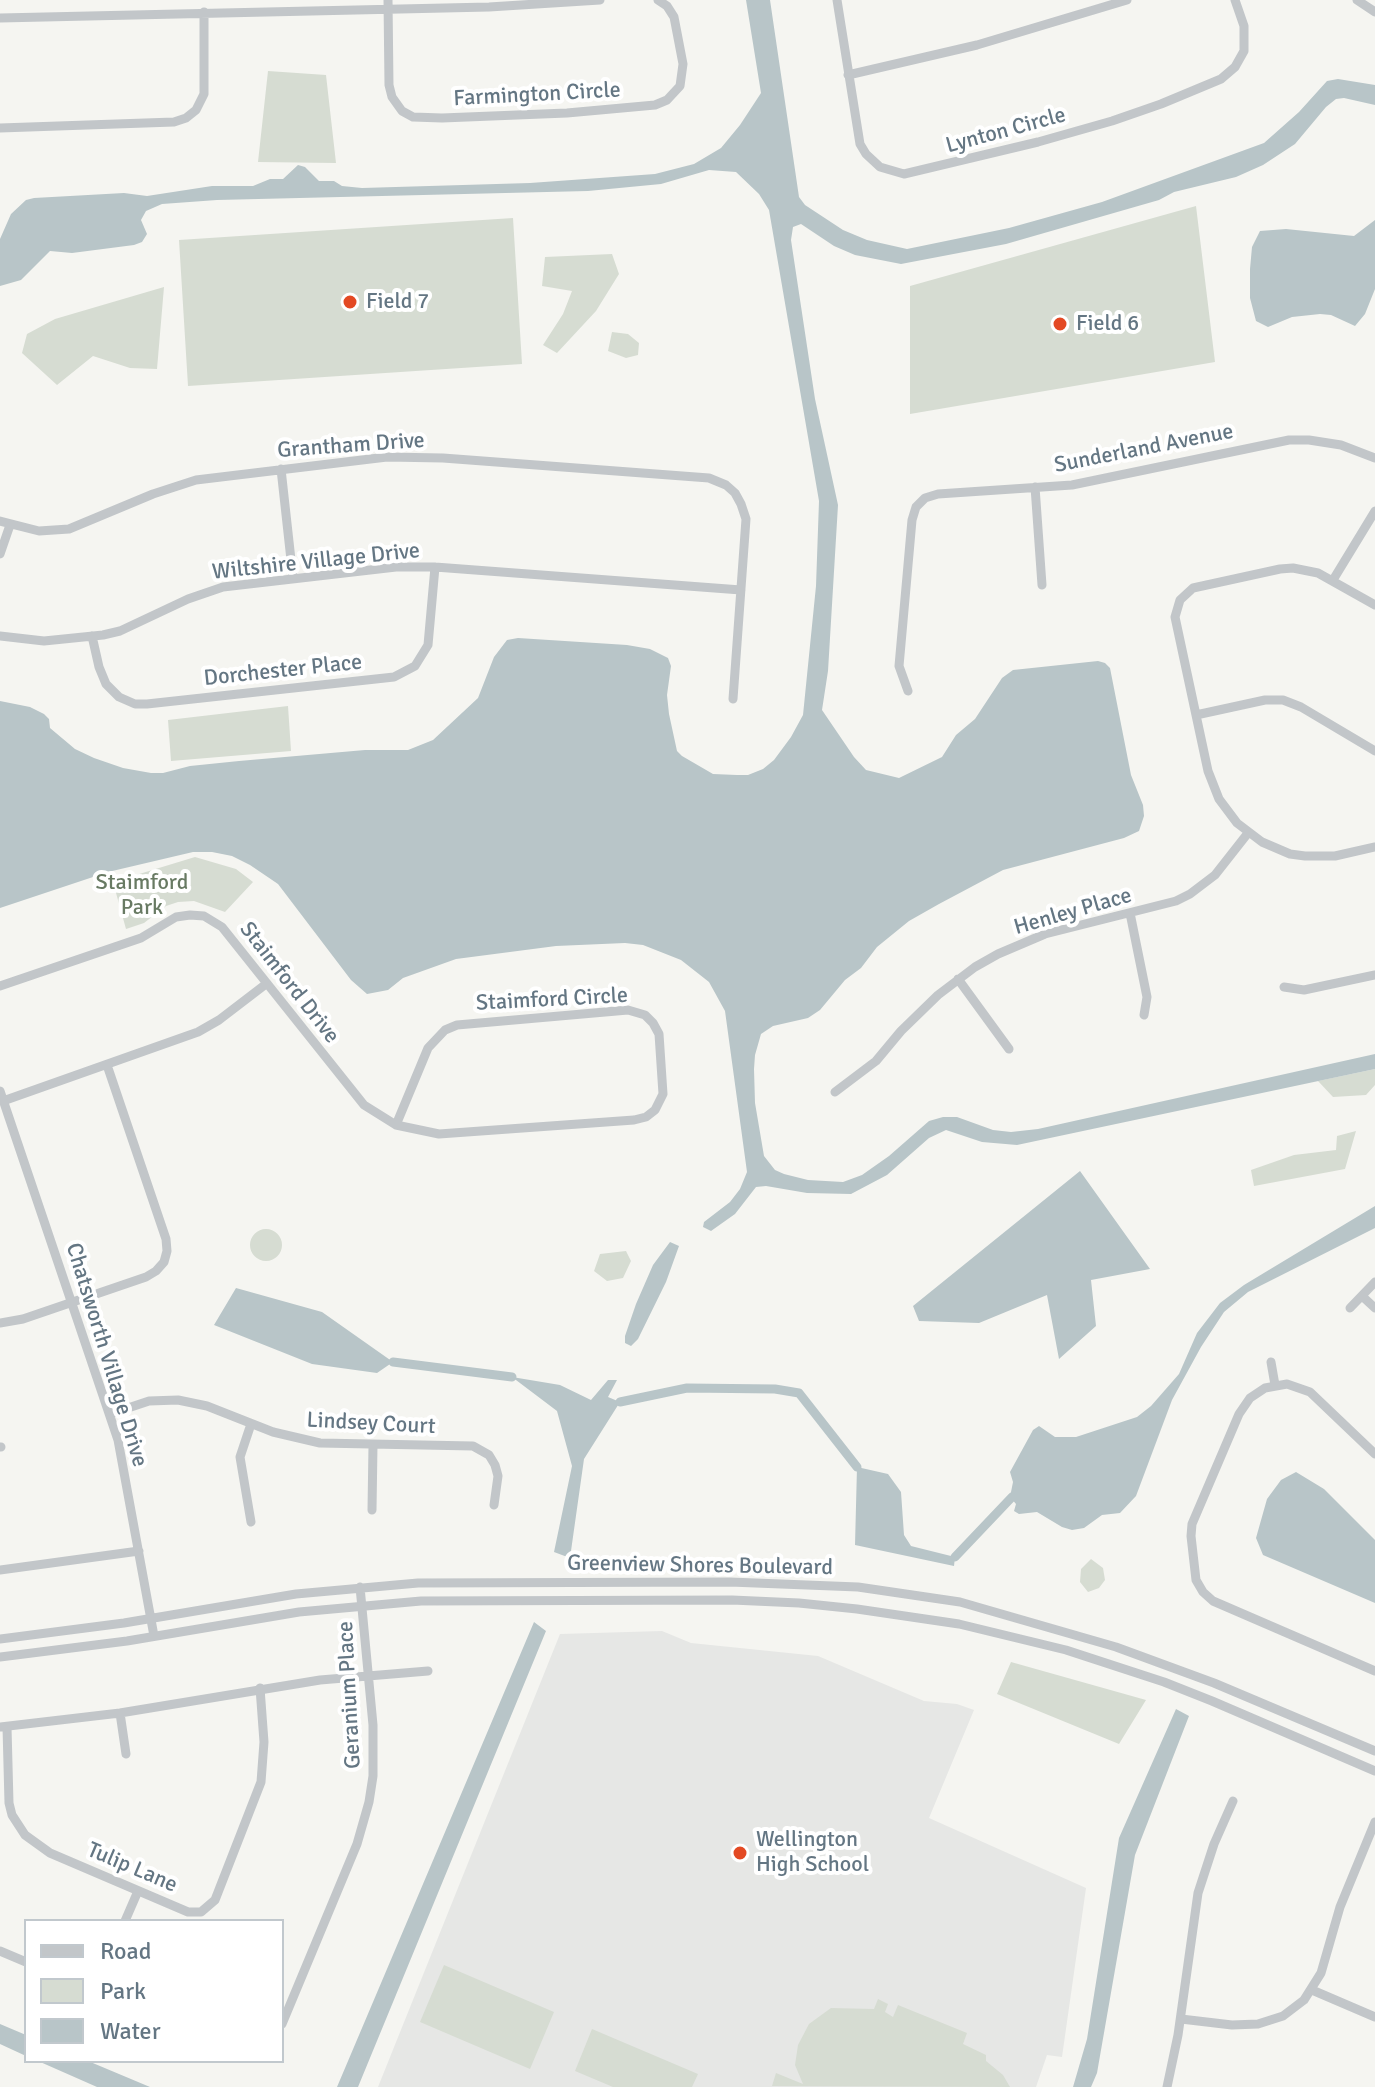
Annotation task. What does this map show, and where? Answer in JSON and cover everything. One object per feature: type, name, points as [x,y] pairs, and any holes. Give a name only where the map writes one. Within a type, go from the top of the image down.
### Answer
[{"type":"street","points":[[0,18],[388,5],[489,7],[600,0]]},
{"type":"street","name":"Farmington Circle","points":[[388,5],[390,91],[402,111],[419,118],[500,117],[655,105],[672,96],[683,78],[683,64],[674,17],[658,0]]},
{"type":"street","name":"Lynton Circle","points":[[837,0],[858,138],[866,154],[885,170],[897,173],[916,173],[1112,121],[1221,79],[1235,67],[1244,51],[1244,26],[1235,0]]},
{"type":"street","points":[[848,75],[977,45],[1127,0]]},
{"type":"street","points":[[1357,0],[1375,12]]},
{"type":"street","points":[[0,128],[174,122],[186,118],[196,110],[204,94],[204,12]]},
{"type":"street","name":"Sunderland Avenue","points":[[908,691],[899,666],[912,520],[916,507],[925,498],[938,494],[1084,482],[1289,440],[1322,441],[1375,458]]},
{"type":"street","name":"Grantham Drive","points":[[5,523],[39,531],[69,529],[153,494],[196,480],[415,457],[702,477],[715,479],[731,489],[739,498],[745,515],[741,590]]},
{"type":"street","points":[[281,469],[293,578]]},
{"type":"street","points":[[1035,487],[1042,585]]},
{"type":"street","points":[[1333,580],[1375,511]]},
{"type":"street","points":[[0,554],[5,523]]},
{"type":"street","name":"Wiltshire Village Drive","points":[[0,636],[44,641],[92,636],[120,631],[212,590],[396,567],[435,567],[741,590]]},
{"type":"street","name":"Dorchester Place","points":[[92,636],[100,673],[106,684],[119,697],[135,704],[394,677],[415,666],[428,645],[435,567]]},
{"type":"street","points":[[1375,605],[1333,580],[1306,570],[1280,569],[1199,586],[1184,595],[1176,611],[1176,623],[1212,785],[1227,811],[1248,833],[1276,849],[1305,856],[1335,856],[1375,847]]},
{"type":"street","points":[[733,699],[741,590]]},
{"type":"street","points":[[1196,715],[1265,700],[1283,700],[1301,707],[1375,751]]},
{"type":"street","name":"Henley Place","points":[[835,1092],[876,1061],[919,1012],[958,979],[998,954],[1045,934],[1162,906],[1190,894],[1215,875],[1248,833]]},
{"type":"street","points":[[1130,913],[1147,997],[1144,1015]]},
{"type":"street","name":"Staimford Drive","points":[[0,986],[141,938],[170,920],[190,915],[210,919],[222,927],[353,1095],[376,1115],[396,1125]]},
{"type":"street","points":[[1284,987],[1304,990],[1375,975]]},
{"type":"street","points":[[958,979],[1009,1049]]},
{"type":"street","points":[[2,1096],[107,1065],[198,1032],[266,984]]},
{"type":"street","name":"Staimford Circle","points":[[628,1010],[645,1015],[657,1028],[663,1094],[659,1105],[646,1117],[447,1134],[424,1133],[396,1125],[428,1048],[435,1038],[457,1025],[628,1010]]},
{"type":"street","points":[[0,1323],[23,1319],[151,1275],[161,1267],[167,1251],[166,1239],[107,1065]]},
{"type":"street","name":"Chatsworth Village Drive","points":[[2,1096],[110,1414],[123,1467],[154,1636]]},
{"type":"street","points":[[1350,1308],[1375,1282]]},
{"type":"street","points":[[1362,1296],[1375,1308]]},
{"type":"street","points":[[1271,1362],[1275,1385]]},
{"type":"street","points":[[1375,1454],[1310,1392],[1299,1387],[1275,1385],[1259,1391],[1242,1408],[1192,1524],[1191,1536],[1196,1580],[1203,1592],[1220,1605],[1375,1671]]},
{"type":"street","name":"Lindsey Court","points":[[110,1414],[149,1401],[178,1400],[207,1406],[273,1432],[320,1443],[479,1448],[489,1455],[497,1471],[494,1505]]},
{"type":"street","points":[[251,1424],[240,1457],[251,1522]]},
{"type":"street","points":[[372,1510],[373,1445]]},
{"type":"street","points":[[0,1570],[139,1551]]},
{"type":"street","name":"Greenview Shores Boulevard","points":[[0,1639],[253,1600],[360,1587],[483,1581],[858,1587],[960,1602],[1017,1617],[1165,1664],[1375,1751]]},
{"type":"street","points":[[680,1600],[681,1582]]},
{"type":"street","name":"Geranium Place","points":[[284,2019],[357,1844],[369,1802],[374,1750],[360,1587]]},
{"type":"street","name":"Greenview Shores Boulevard","points":[[0,1657],[70,1650],[242,1620],[362,1605],[485,1599],[680,1600],[771,1602],[857,1609],[959,1624],[1103,1661],[1164,1682],[1375,1771]]},
{"type":"street","points":[[4,1727],[120,1713],[260,1688],[428,1671]]},
{"type":"street","name":"Tulip Lane","points":[[4,1727],[9,1803],[25,1835],[50,1853],[194,1913],[207,1909],[215,1900],[261,1782],[264,1742],[260,1688]]},
{"type":"street","points":[[120,1713],[126,1754]]},
{"type":"street","points":[[1167,2087],[1181,2019],[1198,1893],[1214,1844],[1233,1801]]},
{"type":"street","points":[[1181,2019],[1232,2025],[1258,2024],[1283,2016],[1304,2000],[1325,1961],[1340,1907],[1375,1822]]},
{"type":"street","points":[[126,1919],[138,1891]]},
{"type":"street","points":[[0,1951],[24,1961]]},
{"type":"street","points":[[1312,1990],[1375,2017]]},
{"type":"shaded area","name":"Wellington High School","points":[[662,1631],[691,1643],[818,1656],[924,1701],[957,1704],[974,1710],[929,1818],[1086,1888],[1062,2057],[1047,2055],[1036,2087],[378,2087],[560,1634]]},
{"type":"green space","points":[[268,71],[326,75],[336,163],[258,162]]},
{"type":"green space","name":"Field 6","points":[[1196,206],[1215,362],[910,414],[910,286]]},
{"type":"green space","name":"Field 7","points":[[513,218],[522,364],[188,386],[179,240]]},
{"type":"green space","points":[[612,254],[619,274],[596,311],[557,353],[543,345],[563,314],[572,291],[542,286],[545,257]]},
{"type":"green space","points":[[164,287],[157,369],[130,368],[93,356],[57,385],[22,353],[27,334],[55,319]]},
{"type":"green space","points":[[612,332],[628,334],[639,343],[638,355],[626,358],[608,351]]},
{"type":"green space","points":[[288,706],[291,751],[171,761],[168,720]]},
{"type":"green space","name":"Staimford Park","points":[[195,857],[236,869],[253,882],[225,912],[194,901],[178,902],[166,906],[144,923],[126,929],[113,882]]},
{"type":"green space","points":[[1375,1069],[1375,1085],[1366,1095],[1333,1097],[1318,1081]]},
{"type":"green space","points":[[1356,1131],[1345,1169],[1254,1186],[1251,1170],[1294,1155],[1336,1150],[1337,1136]]},
{"type":"green space","points":[[266,1229],[277,1234],[282,1245],[277,1256],[266,1261],[255,1256],[250,1245],[255,1234]]},
{"type":"green space","points":[[626,1251],[631,1261],[623,1278],[607,1281],[594,1271],[600,1254]]},
{"type":"green space","points":[[1091,1559],[1103,1568],[1105,1580],[1099,1588],[1088,1592],[1080,1582],[1081,1569]]},
{"type":"green space","points":[[1011,1662],[1146,1700],[1119,1744],[997,1694]]},
{"type":"green space","points":[[444,1965],[554,2012],[530,2069],[420,2022]]},
{"type":"green space","points":[[878,1999],[888,2004],[885,2012],[893,2017],[898,2005],[967,2033],[963,2044],[986,2055],[986,2061],[1003,2075],[1010,2087],[772,2086],[776,2073],[803,2084],[795,2065],[798,2045],[809,2024],[831,2008],[874,2009]]},
{"type":"green space","points":[[592,2029],[698,2074],[692,2087],[613,2087],[575,2071]]},
{"type":"water","points":[[746,0],[770,0],[799,197],[805,205],[843,230],[867,240],[907,249],[1009,228],[1102,202],[1264,143],[1299,112],[1327,81],[1338,79],[1375,85],[1375,105],[1336,99],[1295,144],[1263,165],[1236,177],[1174,192],[1159,200],[1006,244],[901,264],[855,255],[834,246],[801,224],[793,227],[791,240],[815,399],[838,505],[828,671],[822,710],[866,770],[899,778],[942,757],[956,735],[975,719],[1002,678],[1013,670],[1098,661],[1105,663],[1110,668],[1131,775],[1144,816],[1139,831],[1124,838],[1003,870],[909,921],[877,947],[820,1010],[808,1018],[773,1026],[761,1034],[754,1069],[755,1103],[764,1156],[775,1170],[784,1174],[808,1180],[843,1182],[862,1175],[929,1121],[943,1117],[957,1117],[993,1130],[1038,1129],[1375,1054],[1375,1069],[1017,1145],[982,1142],[946,1130],[929,1138],[887,1175],[851,1194],[756,1187],[735,1214],[711,1231],[703,1227],[704,1222],[730,1202],[747,1172],[725,1011],[709,982],[681,960],[643,945],[556,946],[456,959],[403,978],[388,990],[367,994],[351,980],[278,884],[232,856],[212,852],[193,852],[108,872],[0,908],[0,701],[30,707],[44,714],[49,719],[50,728],[75,749],[94,758],[123,768],[163,773],[190,766],[239,761],[365,750],[408,750],[433,740],[478,698],[494,657],[507,640],[518,638],[627,645],[650,649],[668,658],[671,666],[667,695],[669,714],[677,751],[682,756],[713,774],[748,775],[774,760],[803,715],[816,586],[819,501],[769,210],[759,194],[736,172],[709,170],[661,184],[588,191],[162,204],[146,211],[141,220],[147,234],[142,242],[72,253],[50,251],[21,280],[0,286],[0,239],[11,214],[26,200],[34,198],[124,193],[147,196],[212,186],[253,186],[270,179],[283,179],[298,165],[305,167],[319,181],[334,181],[342,186],[362,188],[530,183],[655,174],[694,164],[721,148],[761,93]]},
{"type":"water","points":[[1375,220],[1375,289],[1365,314],[1355,326],[1331,315],[1320,314],[1292,317],[1268,327],[1256,321],[1250,298],[1250,269],[1252,247],[1260,231],[1286,229],[1354,236]]},
{"type":"water","points":[[1080,1171],[1150,1269],[1091,1280],[1096,1326],[1059,1359],[1047,1295],[979,1323],[919,1321],[913,1306]]},
{"type":"water","points":[[1375,1206],[1375,1228],[1248,1292],[1224,1312],[1172,1400],[1136,1496],[1120,1513],[1102,1515],[1084,1528],[1072,1530],[1037,1512],[1019,1514],[1014,1511],[1016,1504],[1010,1497],[1013,1482],[1010,1472],[1033,1430],[1039,1426],[1055,1437],[1076,1437],[1137,1417],[1179,1374],[1197,1333],[1220,1303],[1244,1285]]},
{"type":"water","points":[[670,1242],[679,1246],[666,1282],[638,1339],[631,1346],[625,1343],[625,1336],[636,1304],[653,1265]]},
{"type":"water","points":[[236,1288],[322,1312],[393,1362],[377,1373],[312,1364],[214,1325]]},
{"type":"water","points":[[512,1377],[560,1385],[591,1400],[608,1380],[617,1380],[608,1397],[620,1402],[584,1459],[570,1558],[554,1552],[572,1466],[557,1411]]},
{"type":"water","points":[[857,1467],[888,1474],[901,1492],[904,1535],[911,1546],[955,1557],[954,1566],[855,1545]]},
{"type":"water","points":[[1296,1472],[1324,1489],[1375,1540],[1375,1603],[1263,1555],[1256,1538],[1267,1499],[1281,1480]]},
{"type":"water","points":[[534,1622],[546,1631],[358,2087],[337,2087]]},
{"type":"water","points":[[1176,1709],[1189,1716],[1135,1855],[1097,2073],[1091,2087],[1073,2087],[1087,2039],[1119,1838]]},
{"type":"water","points":[[0,2024],[24,2034],[24,2055],[0,2044]]},
{"type":"water","points":[[43,2063],[93,2063],[150,2087],[97,2087]]},
{"type":"waterway","points":[[393,1362],[512,1377]]},
{"type":"waterway","points":[[620,1402],[687,1388],[775,1389],[799,1393],[857,1467]]},
{"type":"waterway","points":[[955,1557],[1012,1497]]},
{"type":"place","name":"Field 7","points":[[350,302]]},
{"type":"place","name":"Field 6","points":[[1060,324]]},
{"type":"place","name":"Wellington High School","points":[[740,1853]]}]
